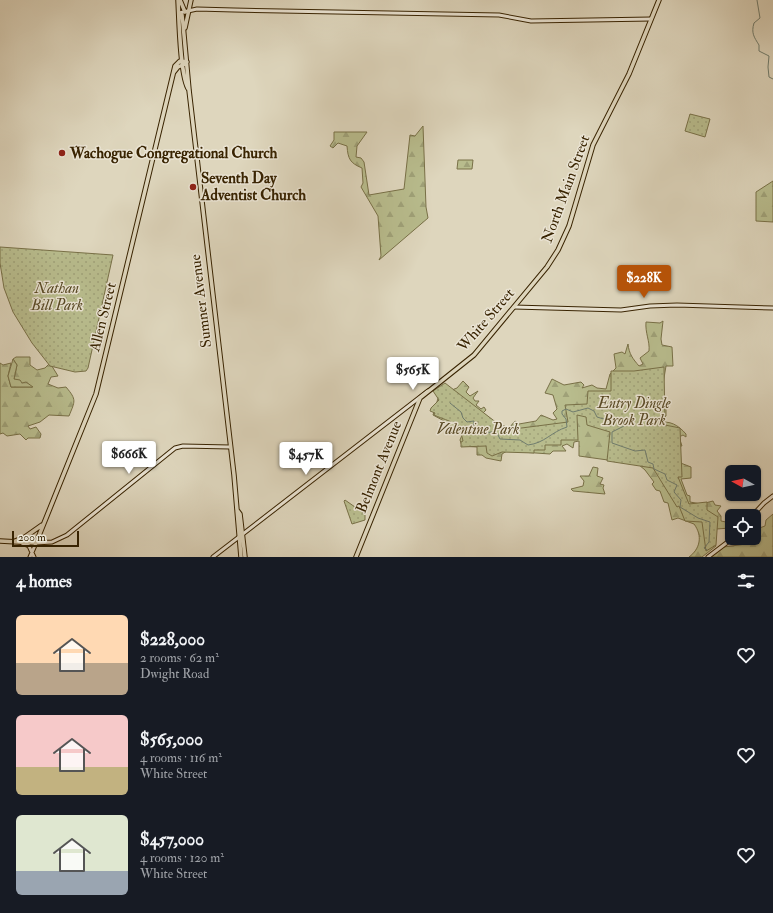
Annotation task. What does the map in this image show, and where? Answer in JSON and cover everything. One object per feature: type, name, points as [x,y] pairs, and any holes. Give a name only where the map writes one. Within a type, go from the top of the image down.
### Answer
[{"type":"main road","name":"Sumner Avenue","points":[[179,0],[186,11]]},
{"type":"main road","name":"Sumner Avenue","points":[[179,0],[179,12],[237,510],[244,557]]},
{"type":"main road","points":[[184,36],[186,11],[191,0]]},
{"type":"main road","name":"North Main Street","points":[[526,293],[551,262],[562,241],[571,220],[592,148],[628,77],[650,19],[659,0]]},
{"type":"main road","points":[[179,12],[234,10],[499,15],[531,22],[650,19]]},
{"type":"main road","name":"Sumner Avenue","points":[[179,12],[182,16],[184,36],[185,61],[183,66],[186,86],[189,90]]},
{"type":"main road","name":"Allen Street","points":[[32,556],[36,542],[96,394],[175,64],[185,61]]},
{"type":"main road","points":[[173,74],[177,68],[183,66]]},
{"type":"main road","name":"White Street","points":[[213,557],[474,355],[526,293]]},
{"type":"main road","points":[[514,307],[622,310],[650,306],[680,305],[773,308]]},
{"type":"main road","name":"Belmont Avenue","points":[[356,557],[420,398],[429,390]]},
{"type":"main road","points":[[408,406],[416,408]]},
{"type":"main road","points":[[0,541],[52,542],[67,535],[177,447],[230,447]]},
{"type":"main road","points":[[758,509],[773,496]]},
{"type":"main road","points":[[14,542],[25,537],[44,523]]},
{"type":"main road","name":"Sumner Avenue","points":[[241,535],[241,557]]},
{"type":"main road","points":[[14,542],[29,546],[32,556]]},
{"type":"main road","points":[[708,557],[725,544]]},
{"type":"green space","points":[[690,114],[710,119],[705,137],[685,131]]},
{"type":"green space","points":[[423,126],[426,207],[428,218],[379,260],[381,256],[378,216],[361,187],[363,183],[362,168],[350,160],[347,146],[338,143],[333,148],[330,146],[334,140],[334,132],[367,132],[357,146],[356,157],[361,158],[364,162],[369,195],[404,189],[410,135],[415,136]]},
{"type":"green space","points":[[458,160],[473,160],[472,169],[457,169]]},
{"type":"green space","points":[[773,181],[773,222],[756,221],[756,192]]},
{"type":"green space","name":"Nathan Bill Park","points":[[0,247],[113,255],[88,368],[86,371],[75,372],[50,366],[32,343],[13,312],[4,288],[0,263]]},
{"type":"green space","name":"Valentine Park","points":[[663,321],[661,339],[662,345],[672,347],[673,366],[666,366],[662,390],[666,416],[658,423],[666,422],[674,424],[686,434],[686,437],[683,435],[679,437],[682,446],[680,446],[678,462],[691,467],[691,478],[681,479],[687,495],[690,496],[690,502],[701,504],[713,501],[715,505],[721,506],[717,511],[721,516],[721,521],[725,522],[725,528],[716,529],[714,540],[716,546],[702,557],[689,557],[696,550],[699,542],[699,533],[694,524],[678,518],[672,520],[668,503],[664,502],[660,491],[656,490],[652,484],[654,482],[645,470],[626,454],[615,461],[579,456],[579,441],[574,442],[573,448],[567,444],[562,446],[566,451],[553,451],[550,454],[507,451],[502,454],[501,461],[486,458],[482,455],[477,455],[477,447],[462,446],[460,440],[464,430],[456,426],[450,428],[446,422],[433,415],[439,395],[457,388],[463,381],[469,387],[466,392],[470,396],[478,391],[473,398],[475,401],[479,401],[476,405],[481,409],[484,407],[486,410],[483,413],[495,422],[509,428],[515,421],[519,424],[536,421],[541,415],[553,420],[557,419],[553,413],[557,409],[553,395],[545,393],[552,379],[564,385],[581,382],[584,385],[582,388],[592,385],[597,388],[606,389],[610,374],[616,368],[614,354],[622,352],[625,354],[628,344],[630,354],[635,361],[639,366],[643,364],[640,358],[649,351],[646,322],[660,323]]},
{"type":"green space","points":[[16,357],[30,357],[30,365],[37,370],[45,368],[50,363],[58,376],[51,377],[48,384],[58,388],[66,387],[72,395],[74,401],[69,416],[49,415],[40,422],[28,426],[30,429],[36,427],[41,434],[40,438],[28,438],[26,440],[20,434],[7,436],[3,433],[0,434],[0,363],[3,365],[11,363],[8,376],[11,387],[32,387],[21,384],[14,379],[17,365],[13,359]]},
{"type":"green space","points":[[13,359],[17,365],[14,379],[20,380],[22,383],[26,382],[33,387],[11,387],[8,376]]},
{"type":"green space","name":"Entry Dingle Brook Park","points":[[664,367],[665,425],[680,428],[682,477],[678,477],[689,504],[707,502],[707,510],[718,517],[716,545],[706,551],[702,522],[685,521],[679,506],[677,507],[653,468],[607,461],[610,432],[587,425],[586,417],[577,415],[578,440],[561,440],[561,445],[545,445],[545,450],[534,450],[534,453],[502,452],[492,456],[487,453],[486,446],[461,447],[461,442],[463,441],[457,426],[450,421],[434,415],[435,413],[430,411],[439,400],[433,391],[445,383],[506,430],[568,422],[565,405],[587,404],[588,391],[611,391],[611,371],[634,371]]},
{"type":"green space","points":[[593,467],[598,468],[597,476],[603,478],[600,484],[604,485],[603,488],[605,494],[573,491],[571,489],[583,486],[584,481],[580,476],[589,476]]},
{"type":"green space","points":[[345,500],[365,514],[365,520],[352,524],[344,501]]},
{"type":"green space","points":[[773,514],[773,557],[711,557],[724,547],[739,545],[761,545],[761,527],[765,526],[766,520]]},
{"type":"waterway","points":[[757,0],[760,18],[754,23],[753,26],[754,37],[759,45],[759,51],[769,56],[769,77],[773,79]]},
{"type":"waterway","points":[[450,403],[461,412],[463,418],[467,422],[474,421],[473,427],[483,434],[491,432],[497,433],[500,439],[520,440],[528,445],[544,440],[561,429],[567,427],[566,419],[562,414],[562,411],[566,409],[573,412],[588,408],[594,411],[597,417],[607,420],[611,418],[618,420],[622,417],[625,420],[624,426],[612,432],[612,443],[635,451],[645,450],[648,462],[653,464],[654,469],[665,474],[667,480],[677,485],[674,492],[681,500],[680,507],[698,518],[710,522],[709,542],[704,548],[707,550]]},
{"type":"place","name":"Wachogue Congregational Church","points":[[62,153]]},
{"type":"place","name":"Seventh Day Adventist Church","points":[[193,187]]}]
